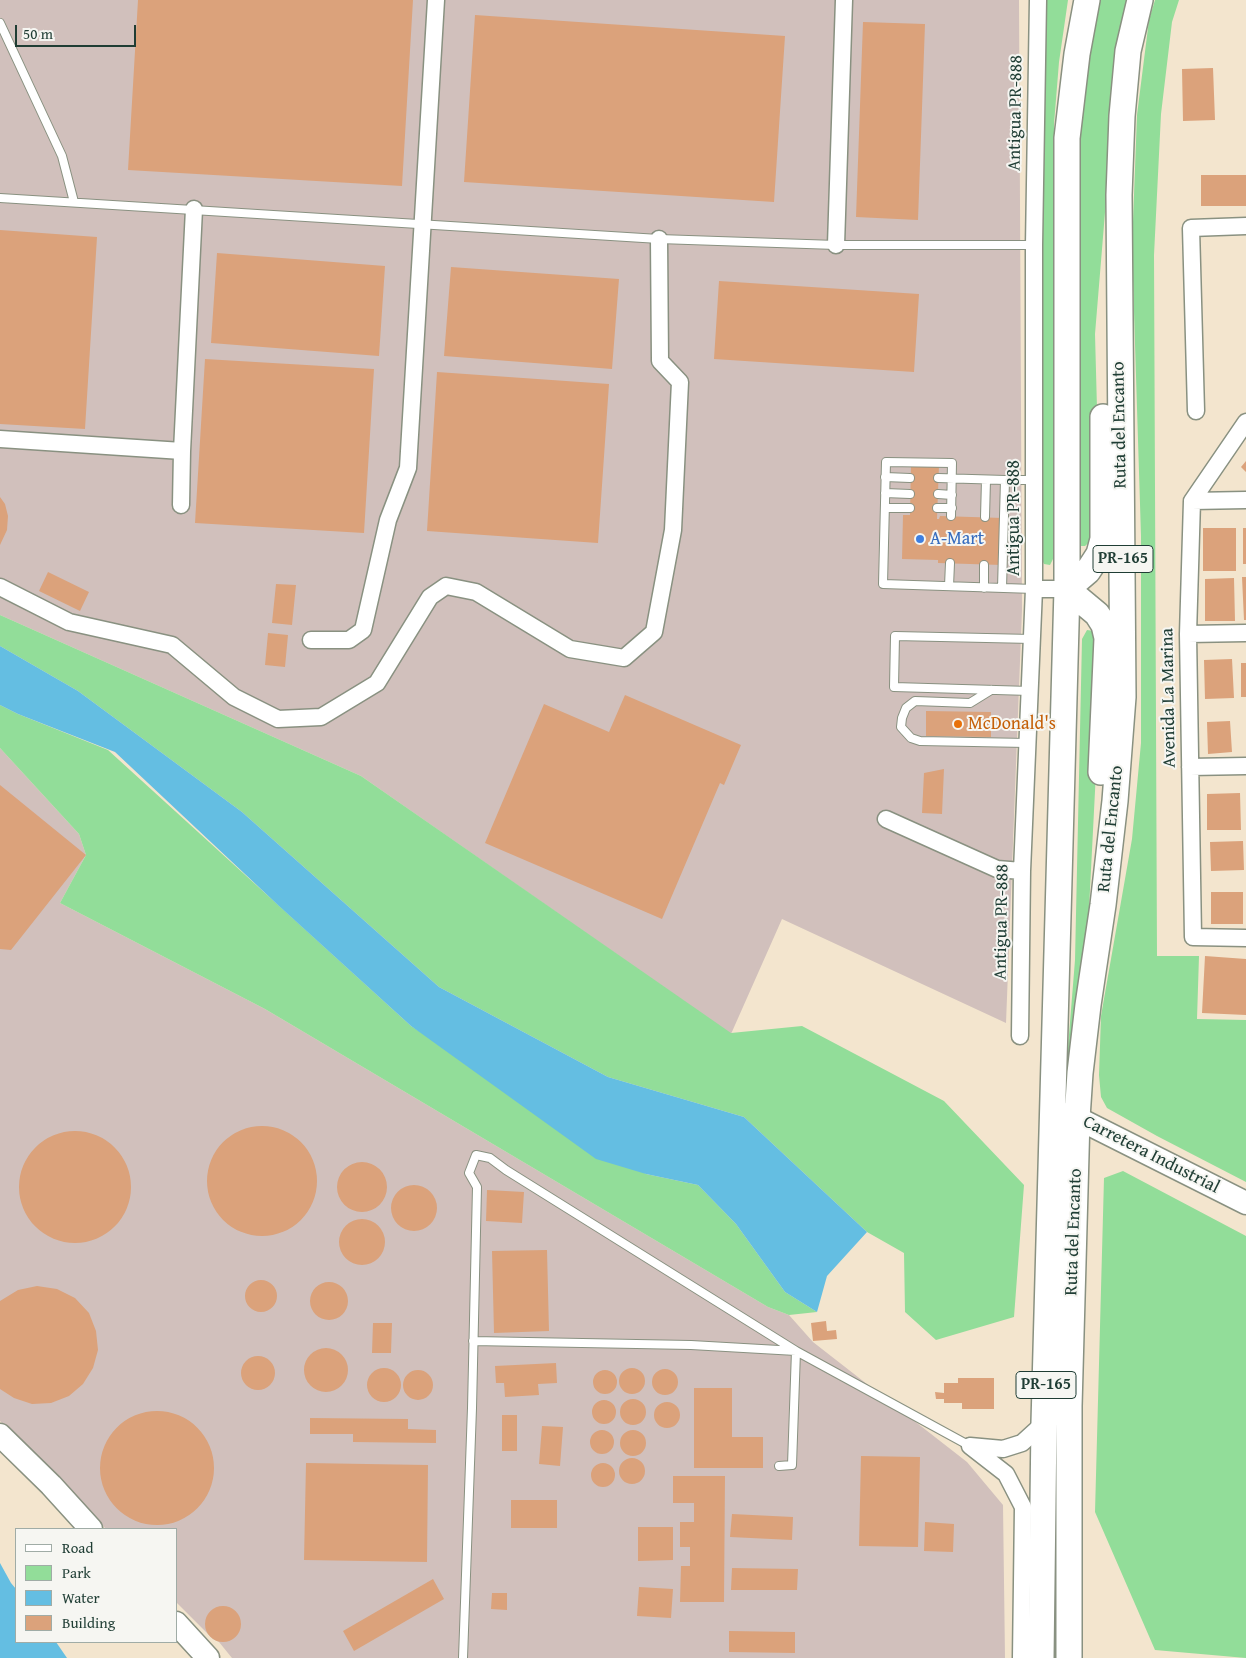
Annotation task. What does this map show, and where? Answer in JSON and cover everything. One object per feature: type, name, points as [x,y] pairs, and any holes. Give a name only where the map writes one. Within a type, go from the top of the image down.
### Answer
[{"type":"main road","name":"Ruta del Encanto","points":[[1069,1658],[1066,1114],[1067,138],[1077,54],[1087,0]]},
{"type":"main road","name":"Ruta del Encanto","points":[[1041,1658],[1044,1423],[1066,1114],[1080,1073],[1115,801],[1123,697],[1119,264],[1122,116],[1128,52],[1140,0]]},
{"type":"main road","points":[[1103,904],[1098,836],[1107,638],[1104,626],[1097,614],[1067,589],[1088,571],[1100,554],[1103,540],[1102,321],[1119,264]]},
{"type":"street","points":[[311,640],[349,640],[363,630],[388,520],[408,468],[436,0]]},
{"type":"street","points":[[836,246],[844,0]]},
{"type":"street","name":"Antigua PR-888","points":[[1020,1036],[1022,871],[1034,589],[1034,245],[1038,0]]},
{"type":"street","points":[[181,504],[194,209]]},
{"type":"street","points":[[1196,411],[1191,228],[1246,226]]},
{"type":"street","points":[[0,587],[69,622],[172,645],[234,697],[278,719],[321,716],[377,683],[430,598],[446,586],[476,592],[570,649],[624,658],[654,632],[673,530],[680,382],[660,361],[659,239]]},
{"type":"street","points":[[1192,501],[1246,422]]},
{"type":"street","points":[[0,439],[182,451]]},
{"type":"street","points":[[1192,501],[1246,500]]},
{"type":"street","name":"Avenida La Marina","points":[[1192,501],[1188,634],[1193,937],[1246,938]]},
{"type":"street","points":[[1034,589],[1067,589]]},
{"type":"street","points":[[1188,634],[1246,633]]},
{"type":"street","points":[[1190,767],[1246,766]]},
{"type":"street","points":[[886,819],[997,869],[1022,871]]},
{"type":"street","name":"Carretera Industrial","points":[[1066,1114],[1246,1203]]},
{"type":"street","points":[[970,1446],[1002,1450],[1022,1443],[1044,1423]]},
{"type":"street","points":[[0,1436],[51,1485],[90,1528]]},
{"type":"street","points":[[970,1446],[1006,1474],[1022,1507],[1021,1658]]},
{"type":"street","points":[[178,1625],[208,1658]]},
{"type":"lane","points":[[0,23],[62,156],[74,202]]},
{"type":"lane","points":[[0,198],[659,239],[836,246],[1034,245]]},
{"type":"lane","points":[[937,508],[951,512],[952,463],[886,462],[883,584],[1034,589]]},
{"type":"lane","points":[[886,477],[910,478]]},
{"type":"lane","points":[[938,478],[1034,480]]},
{"type":"lane","points":[[985,517],[986,480]]},
{"type":"lane","points":[[1002,588],[1005,480]]},
{"type":"lane","points":[[885,493],[910,494]]},
{"type":"lane","points":[[938,494],[952,495]]},
{"type":"lane","points":[[885,508],[910,508]]},
{"type":"lane","points":[[949,586],[950,563]]},
{"type":"lane","points":[[984,564],[984,588]]},
{"type":"lane","points":[[1030,691],[894,687],[895,636],[1032,639]]},
{"type":"lane","points":[[991,690],[970,703],[915,701],[906,708],[901,727],[912,738],[920,741],[1027,743]]},
{"type":"lane","points":[[463,1658],[472,1418],[477,1186],[469,1173],[476,1155],[490,1158],[506,1170],[796,1352],[970,1446]]},
{"type":"lane","points":[[473,1341],[692,1345],[796,1352]]},
{"type":"lane","points":[[780,1466],[792,1465],[796,1352]]},
{"type":"shaded area","points":[[0,0],[1019,0],[1022,610],[1006,1023],[782,919],[731,1034],[361,776],[0,615]]},
{"type":"shaded area","points":[[0,748],[79,834],[86,855],[60,903],[265,1009],[768,1307],[789,1315],[813,1342],[967,1462],[1003,1505],[1005,1658],[232,1658],[219,1642],[213,1639],[178,1604],[178,1528],[105,1528],[0,1421]]},
{"type":"green space","points":[[1045,0],[1068,0],[1059,62],[1054,124],[1053,559],[1050,565],[1044,564],[1041,558],[1042,126]]},
{"type":"green space","points":[[1097,0],[1128,0],[1110,152],[1095,334],[1100,521],[1093,539],[1085,546],[1080,546],[1073,227],[1079,96]]},
{"type":"green space","points":[[1155,0],[1179,0],[1172,22],[1161,114],[1154,255],[1157,956],[1199,956],[1197,1019],[1246,1020],[1246,1182],[1107,1108],[1101,1097],[1099,1075],[1101,1016],[1132,839],[1141,743],[1141,536],[1132,248],[1137,115],[1149,20]]},
{"type":"green space","points":[[0,615],[361,776],[731,1033],[802,1026],[944,1101],[1024,1185],[1014,1317],[936,1340],[905,1312],[904,1253],[867,1232],[744,1117],[608,1077],[439,987],[242,812],[78,691],[0,646]]},
{"type":"green space","points":[[1087,630],[1094,631],[1100,693],[1086,968],[1069,1086],[1066,1081],[1066,1072],[1075,960],[1082,639]]},
{"type":"green space","points":[[0,705],[108,750],[411,1026],[646,1174],[698,1185],[736,1224],[785,1292],[817,1312],[789,1315],[768,1307],[265,1009],[60,903],[86,855],[79,834],[0,748]]},
{"type":"green space","points":[[1123,1171],[1246,1236],[1246,1658],[1155,1650],[1095,1512],[1104,1178]]},
{"type":"water","points":[[0,646],[78,691],[242,812],[439,987],[608,1077],[744,1117],[867,1232],[827,1276],[817,1312],[785,1292],[736,1224],[698,1185],[646,1174],[596,1159],[411,1026],[279,906],[115,752],[18,714],[0,705]]},
{"type":"water","points":[[0,1563],[15,1588],[15,1643],[57,1643],[67,1658],[0,1658]]},
{"type":"building","points":[[138,0],[413,0],[402,186],[128,170]]},
{"type":"building","points":[[475,15],[785,36],[774,202],[464,182]]},
{"type":"building","points":[[863,22],[925,24],[918,220],[856,217]]},
{"type":"building","points":[[1213,68],[1215,120],[1183,121],[1182,69]]},
{"type":"building","points":[[1201,175],[1246,175],[1246,206],[1201,206]]},
{"type":"building","points":[[0,230],[97,237],[85,429],[0,424]]},
{"type":"building","points":[[217,253],[385,266],[379,356],[211,343]]},
{"type":"building","points":[[451,267],[619,279],[612,369],[444,356]]},
{"type":"building","points":[[719,281],[919,294],[914,372],[714,359]]},
{"type":"building","points":[[205,359],[374,369],[364,533],[195,523]]},
{"type":"building","points":[[437,372],[609,384],[598,543],[427,531]]},
{"type":"building","points":[[1246,461],[1246,472],[1241,467]]},
{"type":"building","points":[[911,464],[939,465],[937,519],[940,516],[1003,518],[1002,565],[938,563],[938,560],[902,559],[903,515],[910,515]]},
{"type":"building","points":[[0,497],[5,504],[8,516],[7,530],[0,545]]},
{"type":"building","points":[[1203,528],[1236,528],[1236,571],[1203,571]]},
{"type":"building","points":[[1243,528],[1246,528],[1246,564],[1243,564]]},
{"type":"building","points":[[48,572],[89,592],[80,611],[39,591]]},
{"type":"building","points":[[1242,577],[1246,577],[1246,620],[1244,620]]},
{"type":"building","points":[[1234,578],[1235,621],[1205,621],[1205,579]]},
{"type":"building","points":[[276,584],[296,585],[292,625],[272,623]]},
{"type":"building","points":[[268,633],[288,635],[285,667],[265,665]]},
{"type":"building","points":[[1232,659],[1234,698],[1205,699],[1204,660]]},
{"type":"building","points":[[1241,663],[1246,663],[1246,697],[1241,697]]},
{"type":"building","points":[[625,695],[741,745],[724,785],[720,783],[662,919],[485,843],[544,704],[609,732]]},
{"type":"building","name":"McDonald's","points":[[926,711],[991,712],[991,737],[926,736]]},
{"type":"building","points":[[1230,721],[1232,752],[1208,754],[1207,722]]},
{"type":"building","points":[[944,769],[942,814],[922,813],[924,773]]},
{"type":"building","points":[[0,785],[86,855],[11,950],[0,949]]},
{"type":"building","points":[[1240,793],[1241,830],[1207,830],[1207,794]]},
{"type":"building","points":[[1243,841],[1244,870],[1211,871],[1210,842]]},
{"type":"building","points":[[1211,892],[1243,892],[1243,924],[1211,924]]},
{"type":"building","points":[[1205,956],[1246,959],[1246,1015],[1202,1013]]},
{"type":"building","points":[[262,1126],[283,1130],[301,1142],[313,1160],[317,1181],[313,1202],[301,1220],[283,1232],[262,1236],[241,1232],[223,1220],[211,1202],[207,1181],[211,1160],[223,1142],[241,1130]]},
{"type":"building","points":[[75,1131],[96,1135],[115,1147],[127,1166],[131,1187],[127,1208],[115,1227],[96,1239],[75,1243],[54,1239],[35,1227],[23,1208],[19,1187],[23,1166],[35,1147],[54,1135]]},
{"type":"building","points":[[362,1162],[372,1164],[380,1169],[385,1177],[387,1187],[385,1197],[380,1205],[372,1210],[362,1212],[352,1210],[344,1205],[339,1197],[337,1187],[339,1177],[344,1169],[352,1164]]},
{"type":"building","points":[[409,1185],[419,1185],[433,1195],[437,1208],[433,1221],[427,1227],[419,1231],[409,1231],[395,1221],[391,1213],[391,1203],[401,1189]]},
{"type":"building","points":[[487,1190],[524,1192],[522,1223],[486,1221]]},
{"type":"building","points":[[357,1219],[367,1219],[381,1229],[385,1242],[381,1255],[375,1261],[367,1265],[357,1265],[343,1255],[339,1247],[339,1237],[349,1223]]},
{"type":"building","points":[[547,1250],[549,1331],[494,1333],[492,1251]]},
{"type":"building","points":[[261,1280],[267,1281],[272,1285],[276,1290],[276,1302],[272,1307],[267,1311],[261,1312],[255,1311],[250,1307],[246,1302],[245,1296],[246,1290],[250,1285],[255,1281]]},
{"type":"building","points":[[329,1282],[342,1288],[348,1301],[342,1314],[329,1320],[316,1314],[310,1301],[316,1288]]},
{"type":"building","points":[[37,1286],[57,1289],[75,1298],[89,1313],[96,1331],[98,1350],[93,1368],[83,1384],[69,1396],[51,1403],[32,1404],[14,1398],[0,1389],[0,1301],[18,1290]]},
{"type":"building","points":[[826,1321],[827,1331],[836,1330],[837,1339],[813,1341],[811,1323]]},
{"type":"building","points":[[373,1323],[392,1323],[391,1353],[372,1353]]},
{"type":"building","points":[[326,1348],[338,1352],[344,1358],[348,1370],[344,1382],[338,1388],[326,1392],[314,1388],[308,1382],[304,1370],[308,1358],[314,1352]]},
{"type":"building","points":[[258,1356],[270,1361],[275,1373],[270,1385],[258,1390],[246,1385],[241,1373],[246,1361]]},
{"type":"building","points":[[556,1363],[557,1383],[538,1384],[539,1395],[505,1397],[504,1383],[496,1383],[495,1366]]},
{"type":"building","points":[[384,1368],[396,1373],[401,1385],[396,1397],[384,1402],[372,1397],[367,1385],[372,1373]]},
{"type":"building","points":[[632,1368],[641,1372],[645,1381],[641,1390],[632,1394],[623,1390],[619,1381],[623,1372]]},
{"type":"building","points":[[665,1369],[674,1373],[678,1382],[674,1391],[665,1395],[656,1391],[652,1382],[656,1373]]},
{"type":"building","points":[[418,1370],[429,1374],[433,1385],[429,1396],[418,1400],[407,1396],[403,1385],[407,1374]]},
{"type":"building","points":[[605,1370],[610,1371],[616,1377],[616,1387],[610,1393],[605,1394],[600,1393],[594,1387],[593,1382],[594,1377],[600,1371]]},
{"type":"building","points":[[958,1378],[994,1378],[994,1409],[962,1409],[962,1403],[944,1403],[944,1399],[936,1399],[935,1392],[944,1393],[944,1383],[958,1383]]},
{"type":"building","points":[[694,1388],[732,1388],[732,1437],[763,1437],[763,1468],[694,1468]]},
{"type":"building","points":[[633,1399],[642,1403],[646,1412],[642,1421],[633,1425],[624,1421],[620,1412],[624,1403]]},
{"type":"building","points":[[604,1400],[609,1401],[615,1407],[615,1417],[609,1423],[604,1424],[599,1423],[593,1417],[592,1412],[593,1407],[599,1401]]},
{"type":"building","points":[[667,1402],[676,1406],[680,1415],[676,1424],[667,1428],[658,1424],[654,1415],[658,1406]]},
{"type":"building","points":[[157,1411],[179,1415],[198,1427],[210,1446],[214,1468],[210,1490],[198,1509],[179,1521],[157,1525],[135,1521],[116,1509],[104,1490],[100,1468],[104,1446],[116,1427],[135,1415]]},
{"type":"building","points":[[502,1415],[517,1415],[517,1451],[502,1451]]},
{"type":"building","points":[[310,1418],[408,1419],[408,1429],[436,1430],[436,1443],[353,1442],[353,1434],[310,1434]]},
{"type":"building","points":[[542,1426],[563,1427],[560,1466],[539,1464]]},
{"type":"building","points":[[602,1430],[607,1431],[613,1437],[613,1447],[607,1453],[602,1454],[597,1453],[591,1447],[590,1442],[591,1437],[597,1431]]},
{"type":"building","points":[[633,1430],[642,1434],[646,1443],[642,1452],[633,1456],[624,1452],[620,1443],[624,1434]]},
{"type":"building","points":[[861,1456],[920,1457],[918,1547],[859,1546]]},
{"type":"building","points":[[632,1458],[641,1462],[645,1471],[641,1480],[632,1484],[623,1480],[619,1471],[623,1462]]},
{"type":"building","points":[[306,1463],[428,1465],[427,1562],[304,1560]]},
{"type":"building","points":[[603,1463],[608,1464],[614,1470],[614,1480],[608,1486],[603,1487],[598,1486],[592,1480],[591,1475],[592,1470],[598,1464]]},
{"type":"building","points":[[673,1476],[725,1476],[724,1602],[680,1602],[681,1566],[690,1566],[690,1547],[680,1547],[680,1522],[694,1522],[694,1503],[673,1503]]},
{"type":"building","points":[[511,1500],[557,1500],[557,1528],[511,1528]]},
{"type":"building","points":[[732,1514],[793,1517],[792,1540],[730,1537]]},
{"type":"building","points":[[925,1522],[954,1524],[953,1552],[924,1551]]},
{"type":"building","points":[[638,1527],[673,1527],[673,1560],[638,1561]]},
{"type":"building","points":[[732,1568],[798,1569],[797,1590],[731,1590]]},
{"type":"building","points":[[433,1579],[444,1599],[354,1651],[343,1631]]},
{"type":"building","points":[[639,1587],[673,1589],[671,1618],[637,1616]]},
{"type":"building","points":[[492,1593],[507,1593],[507,1610],[491,1609]]},
{"type":"building","points":[[223,1606],[230,1607],[236,1611],[240,1617],[240,1631],[236,1637],[230,1641],[223,1642],[216,1641],[210,1637],[206,1631],[205,1624],[206,1617],[210,1611],[216,1607]]},
{"type":"building","points":[[729,1631],[795,1632],[795,1653],[729,1652]]},
{"type":"place","name":"A-Mart","points":[[920,539]]},
{"type":"place","name":"McDonald's","points":[[958,724]]}]
